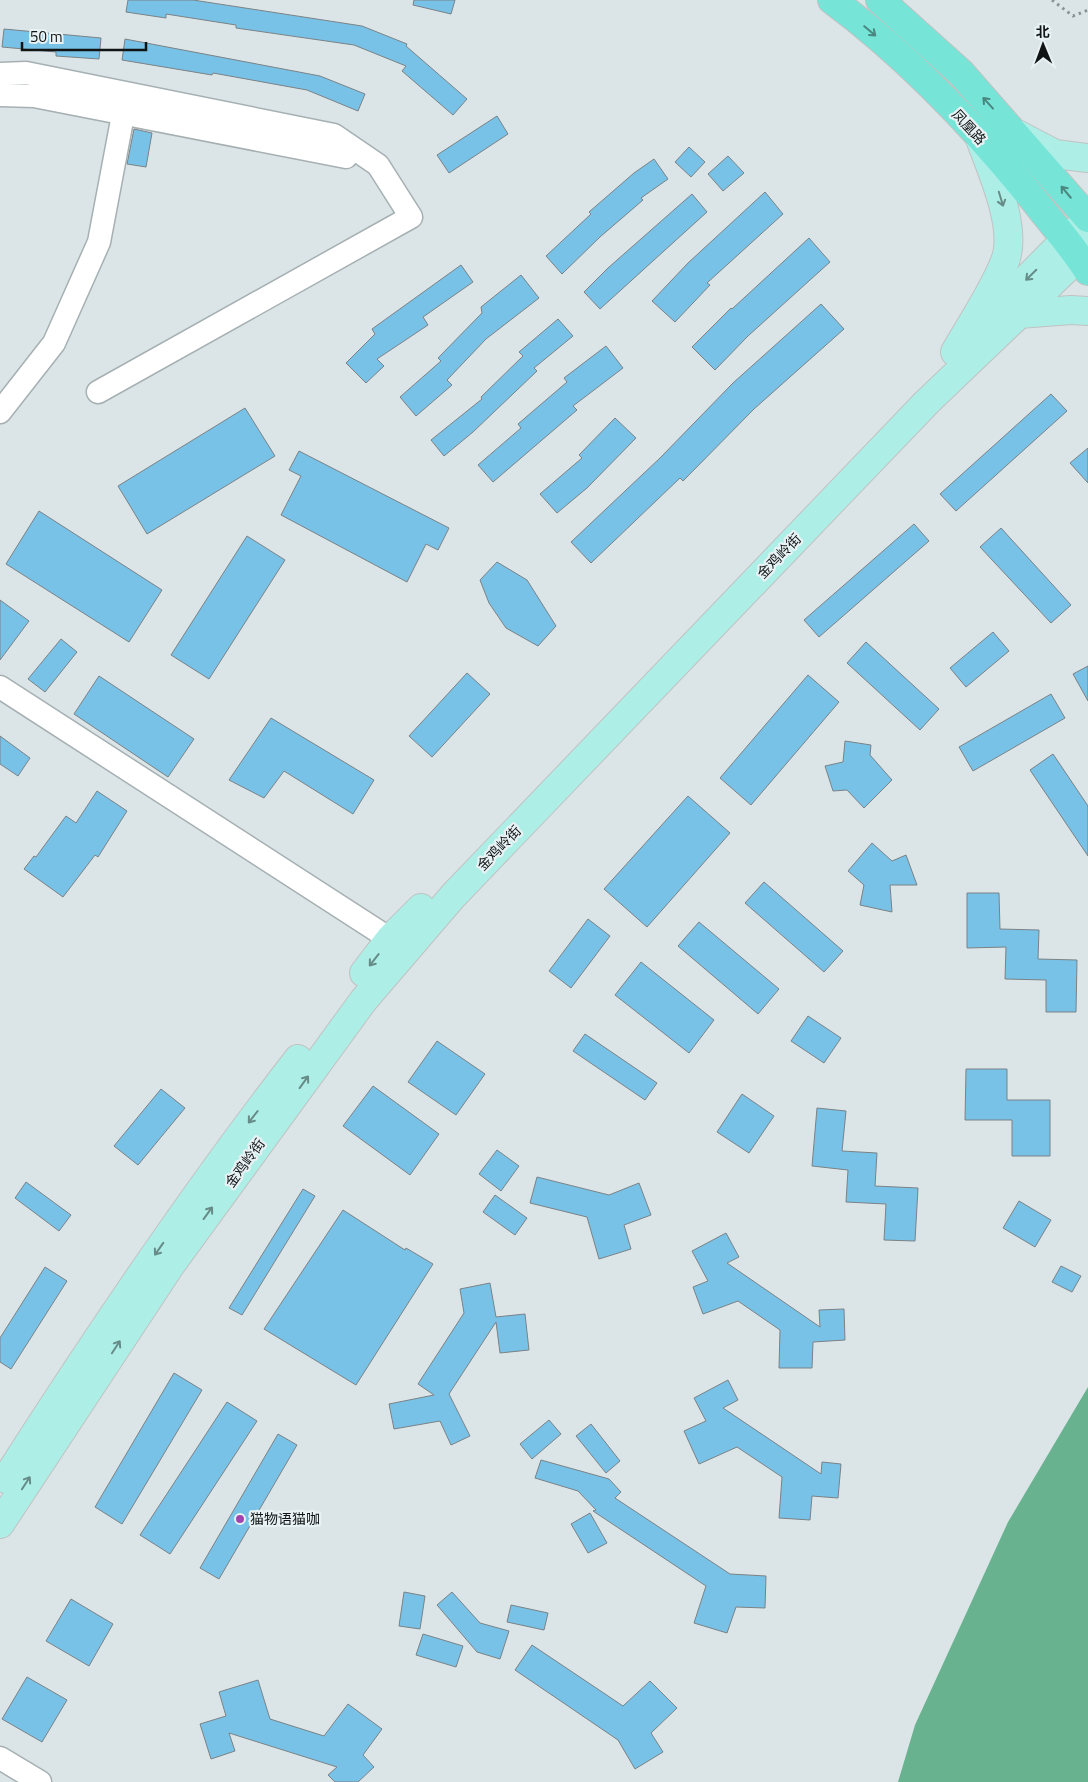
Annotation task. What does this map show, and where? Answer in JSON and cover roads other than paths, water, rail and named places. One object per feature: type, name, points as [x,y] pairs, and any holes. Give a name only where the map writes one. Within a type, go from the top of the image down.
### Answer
[{"type":"highway","name":"凤凰路","points":[[832,0],[905,59],[979,136],[1080,254]]},
{"type":"highway","points":[[880,0],[961,73],[1017,134],[1088,219]]},
{"type":"main road","points":[[1017,134],[1055,154],[1088,158]]},
{"type":"main road","points":[[955,352],[1006,260],[1008,238],[1003,203],[979,136]]},
{"type":"main road","points":[[1080,254],[1088,219]]},
{"type":"main road","name":"金鸡岭街","points":[[0,1524],[170,1266],[363,1002],[460,889],[927,402],[1080,254]]},
{"type":"main road","name":"金鸡岭街","points":[[0,1489],[83,1359],[230,1146],[390,939],[955,352],[1080,254]]},
{"type":"main road","points":[[1019,314],[1070,310],[1088,311]]},
{"type":"street","points":[[0,74],[26,73],[125,103],[346,157]]},
{"type":"street","points":[[0,95],[125,103],[334,135],[378,165],[411,217],[98,392]]},
{"type":"street","points":[[0,412],[54,343],[99,242],[125,103]]},
{"type":"street","points":[[0,687],[390,939]]},
{"type":"street","points":[[0,1758],[40,1782]]},
{"type":"place","name":"猫物语猫咖","points":[[240,1519]]}]
